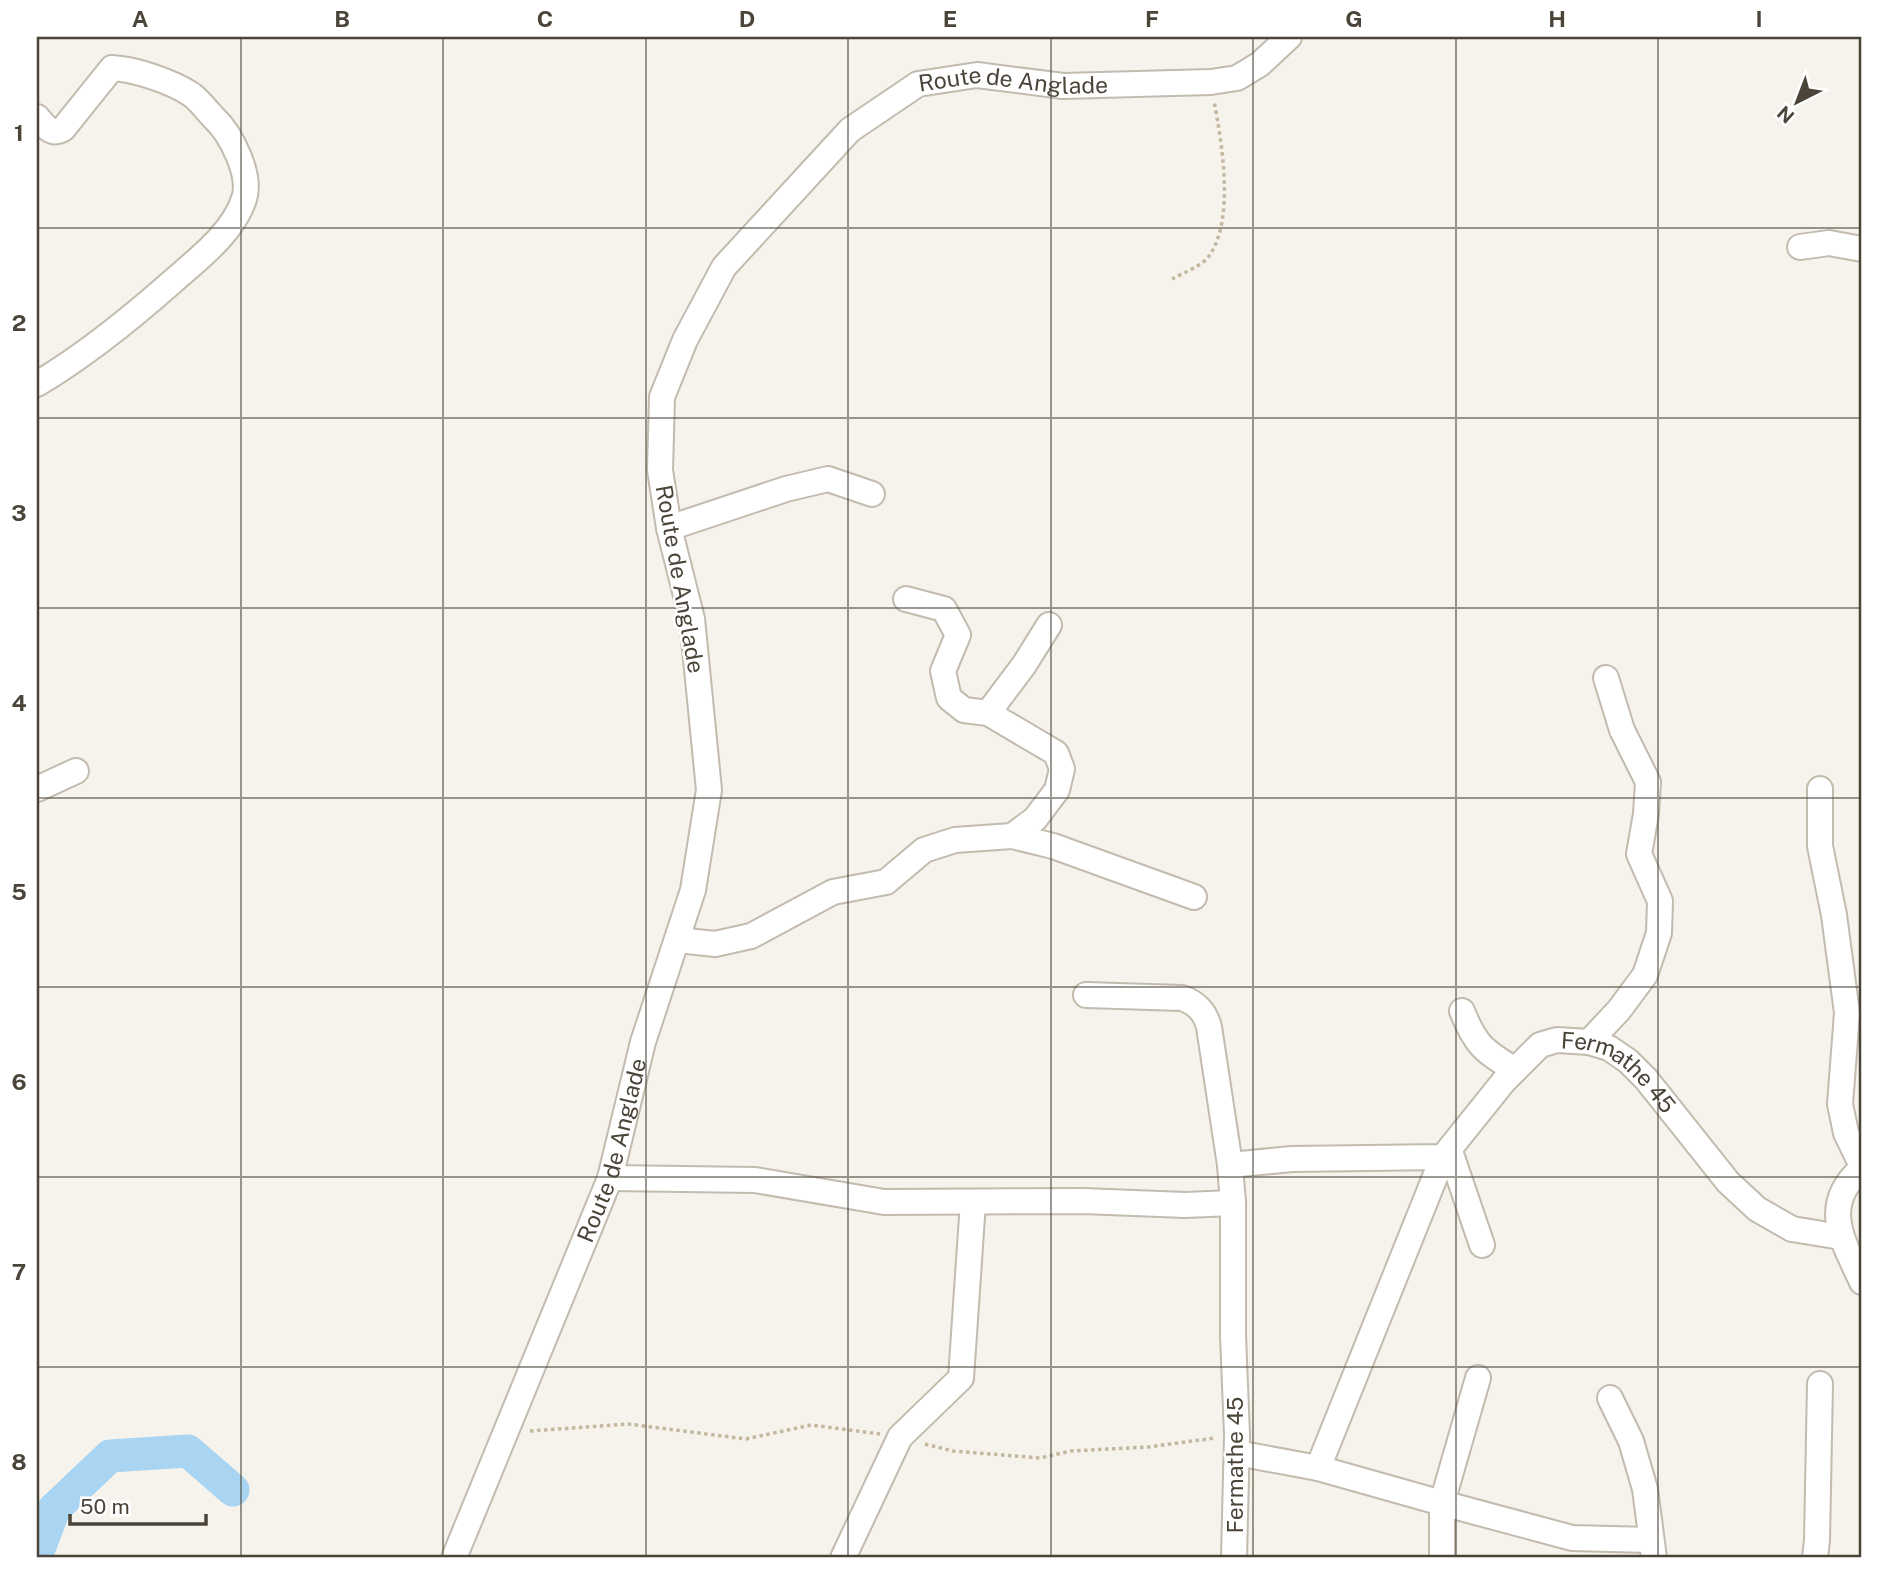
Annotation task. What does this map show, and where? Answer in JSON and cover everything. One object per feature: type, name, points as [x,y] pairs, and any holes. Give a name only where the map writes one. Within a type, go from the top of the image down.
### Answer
[{"type":"street","name":"Route de Anglade","points":[[454,1558],[610,1178],[643,1042],[694,890],[709,790],[692,619],[669,528],[660,470],[662,397],[685,340],[724,267],[850,130],[918,84],[977,75],[1063,86],[1210,82],[1237,78],[1261,64],[1289,37]]},
{"type":"street","points":[[37,117],[51,131],[58,132],[112,68],[142,73],[192,95],[224,128],[242,161],[245,197],[233,222],[202,256],[126,323],[78,360],[37,384]]},
{"type":"street","points":[[1800,247],[1829,243],[1862,249]]},
{"type":"street","points":[[669,528],[786,489],[828,479],[872,494]]},
{"type":"street","points":[[906,599],[944,609],[958,635],[943,671],[949,698],[964,710],[988,713],[1056,753],[1062,769],[1057,790],[1035,819],[1012,836]]},
{"type":"street","points":[[988,713],[1024,665],[1049,625]]},
{"type":"street","points":[[1589,1042],[1619,1010],[1645,975],[1659,933],[1660,901],[1639,854],[1648,782],[1622,730],[1606,678]]},
{"type":"street","points":[[37,789],[76,771]]},
{"type":"street","points":[[1819,789],[1820,846],[1834,915],[1847,1013],[1840,1104],[1846,1133],[1862,1167],[1850,1179],[1837,1208],[1841,1237],[1862,1282]]},
{"type":"street","points":[[678,940],[715,944],[751,936],[833,892],[886,882],[924,850],[955,840],[1012,836],[1053,846],[1195,897]]},
{"type":"street","name":"Fermathe 45","points":[[1086,995],[1182,998],[1200,1008],[1209,1027],[1233,1203],[1233,1335],[1237,1444],[1234,1558]]},
{"type":"street","points":[[1462,1011],[1469,1029],[1484,1051],[1515,1070]]},
{"type":"street","name":"Fermathe 45","points":[[1318,1468],[1447,1154],[1484,1105],[1540,1045],[1557,1040],[1589,1042],[1609,1048],[1628,1061],[1646,1079],[1728,1182],[1758,1209],[1792,1228],[1841,1237]]},
{"type":"street","points":[[1230,1166],[1292,1159],[1447,1154],[1482,1245]]},
{"type":"street","points":[[610,1178],[755,1180],[884,1202],[1083,1201],[1185,1205],[1233,1203]]},
{"type":"street","points":[[843,1558],[900,1437],[961,1378],[973,1202]]},
{"type":"street","points":[[1442,1558],[1442,1503],[1478,1378]]},
{"type":"street","points":[[1815,1558],[1820,1384]]},
{"type":"street","points":[[1237,1444],[1572,1538],[1652,1549],[1645,1489],[1631,1441],[1609,1398]]},
{"type":"path","points":[[1172,279],[1208,258],[1220,232],[1225,187],[1210,82]]},
{"type":"path","points":[[507,1433],[628,1424],[746,1438],[811,1426],[900,1437],[953,1451],[1040,1458],[1071,1451],[1237,1444]]},
{"type":"waterway","points":[[37,1554],[54,1509],[110,1456],[188,1451],[233,1490]]}]
